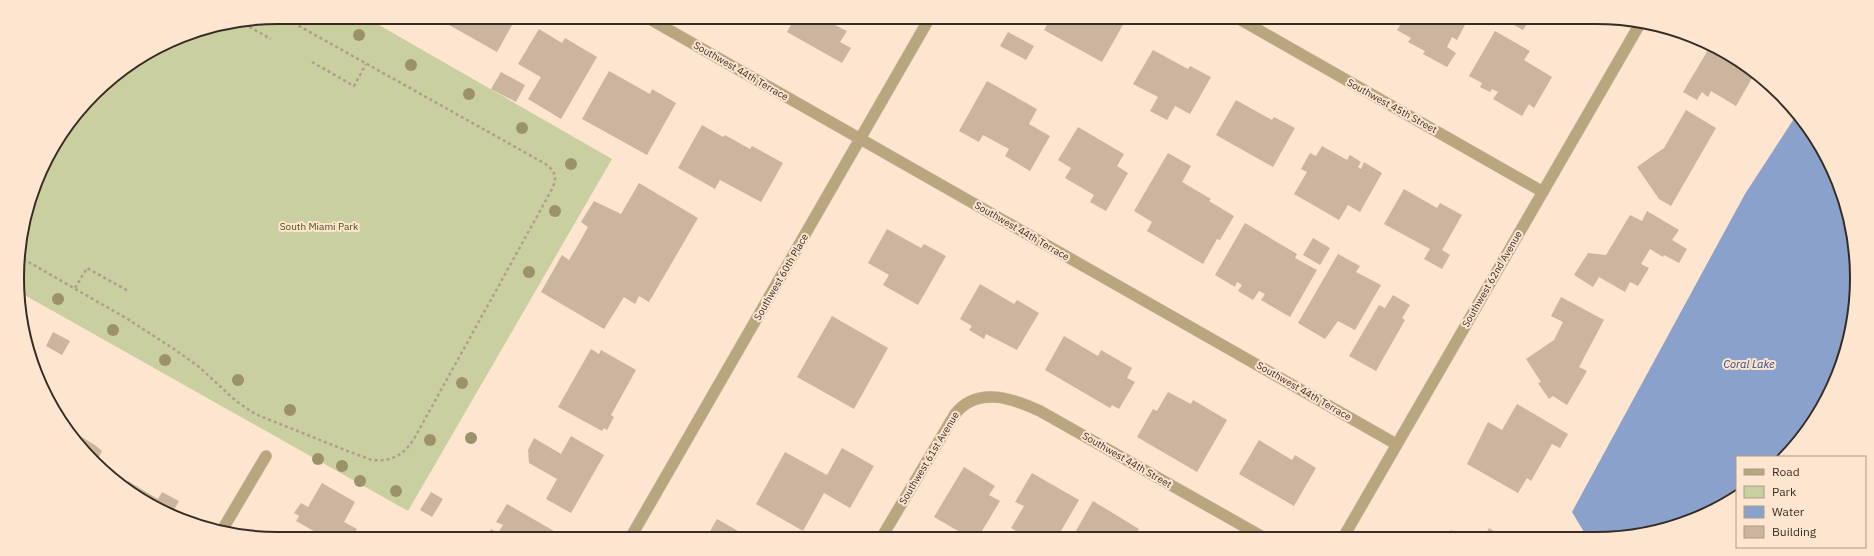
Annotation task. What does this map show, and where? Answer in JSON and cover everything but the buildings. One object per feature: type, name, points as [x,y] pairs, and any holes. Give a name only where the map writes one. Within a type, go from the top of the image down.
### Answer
[{"type":"street","name":"Southwest 44th Terrace","points":[[659,24],[1396,444]]},
{"type":"street","name":"Southwest 60th Place","points":[[634,532],[862,139],[926,24]]},
{"type":"street","name":"Southwest 45th Street","points":[[1247,24],[1543,192]]},
{"type":"street","name":"Southwest 62nd Avenue","points":[[1346,532],[1638,28]]},
{"type":"street","name":"Southwest 61st Avenue","points":[[885,532],[954,414],[968,402],[989,397]]},
{"type":"street","name":"Southwest 44th Street","points":[[989,397],[1001,397],[1013,400],[1040,411],[1254,532]]},
{"type":"street","points":[[224,526],[266,456]]},
{"type":"path","points":[[25,260],[126,318],[174,349],[198,366],[236,401],[255,414],[362,457],[379,461],[401,455],[413,441],[449,376],[551,191],[556,181],[556,175],[554,170],[544,163],[295,24]]},
{"type":"path","points":[[247,26],[271,39]]},
{"type":"path","points":[[312,62],[354,86],[366,64]]},
{"type":"path","points":[[75,288],[87,268],[128,291]]},
{"type":"green space","name":"South Miami Park","points":[[278,24],[377,24],[612,159],[408,511],[25,295],[25,261],[29,228],[37,196],[50,166],[76,123],[98,98],[123,76],[151,58],[196,37],[245,26]]},
{"type":"water","name":"Coral Lake","points":[[1794,119],[1816,151],[1831,181],[1837,196],[1848,245],[1850,278],[1848,311],[1837,360],[1824,390],[1798,433],[1778,456],[1736,456],[1736,490],[1723,498],[1678,519],[1646,527],[1629,530],[1584,532],[1572,512],[1745,194]]}]
